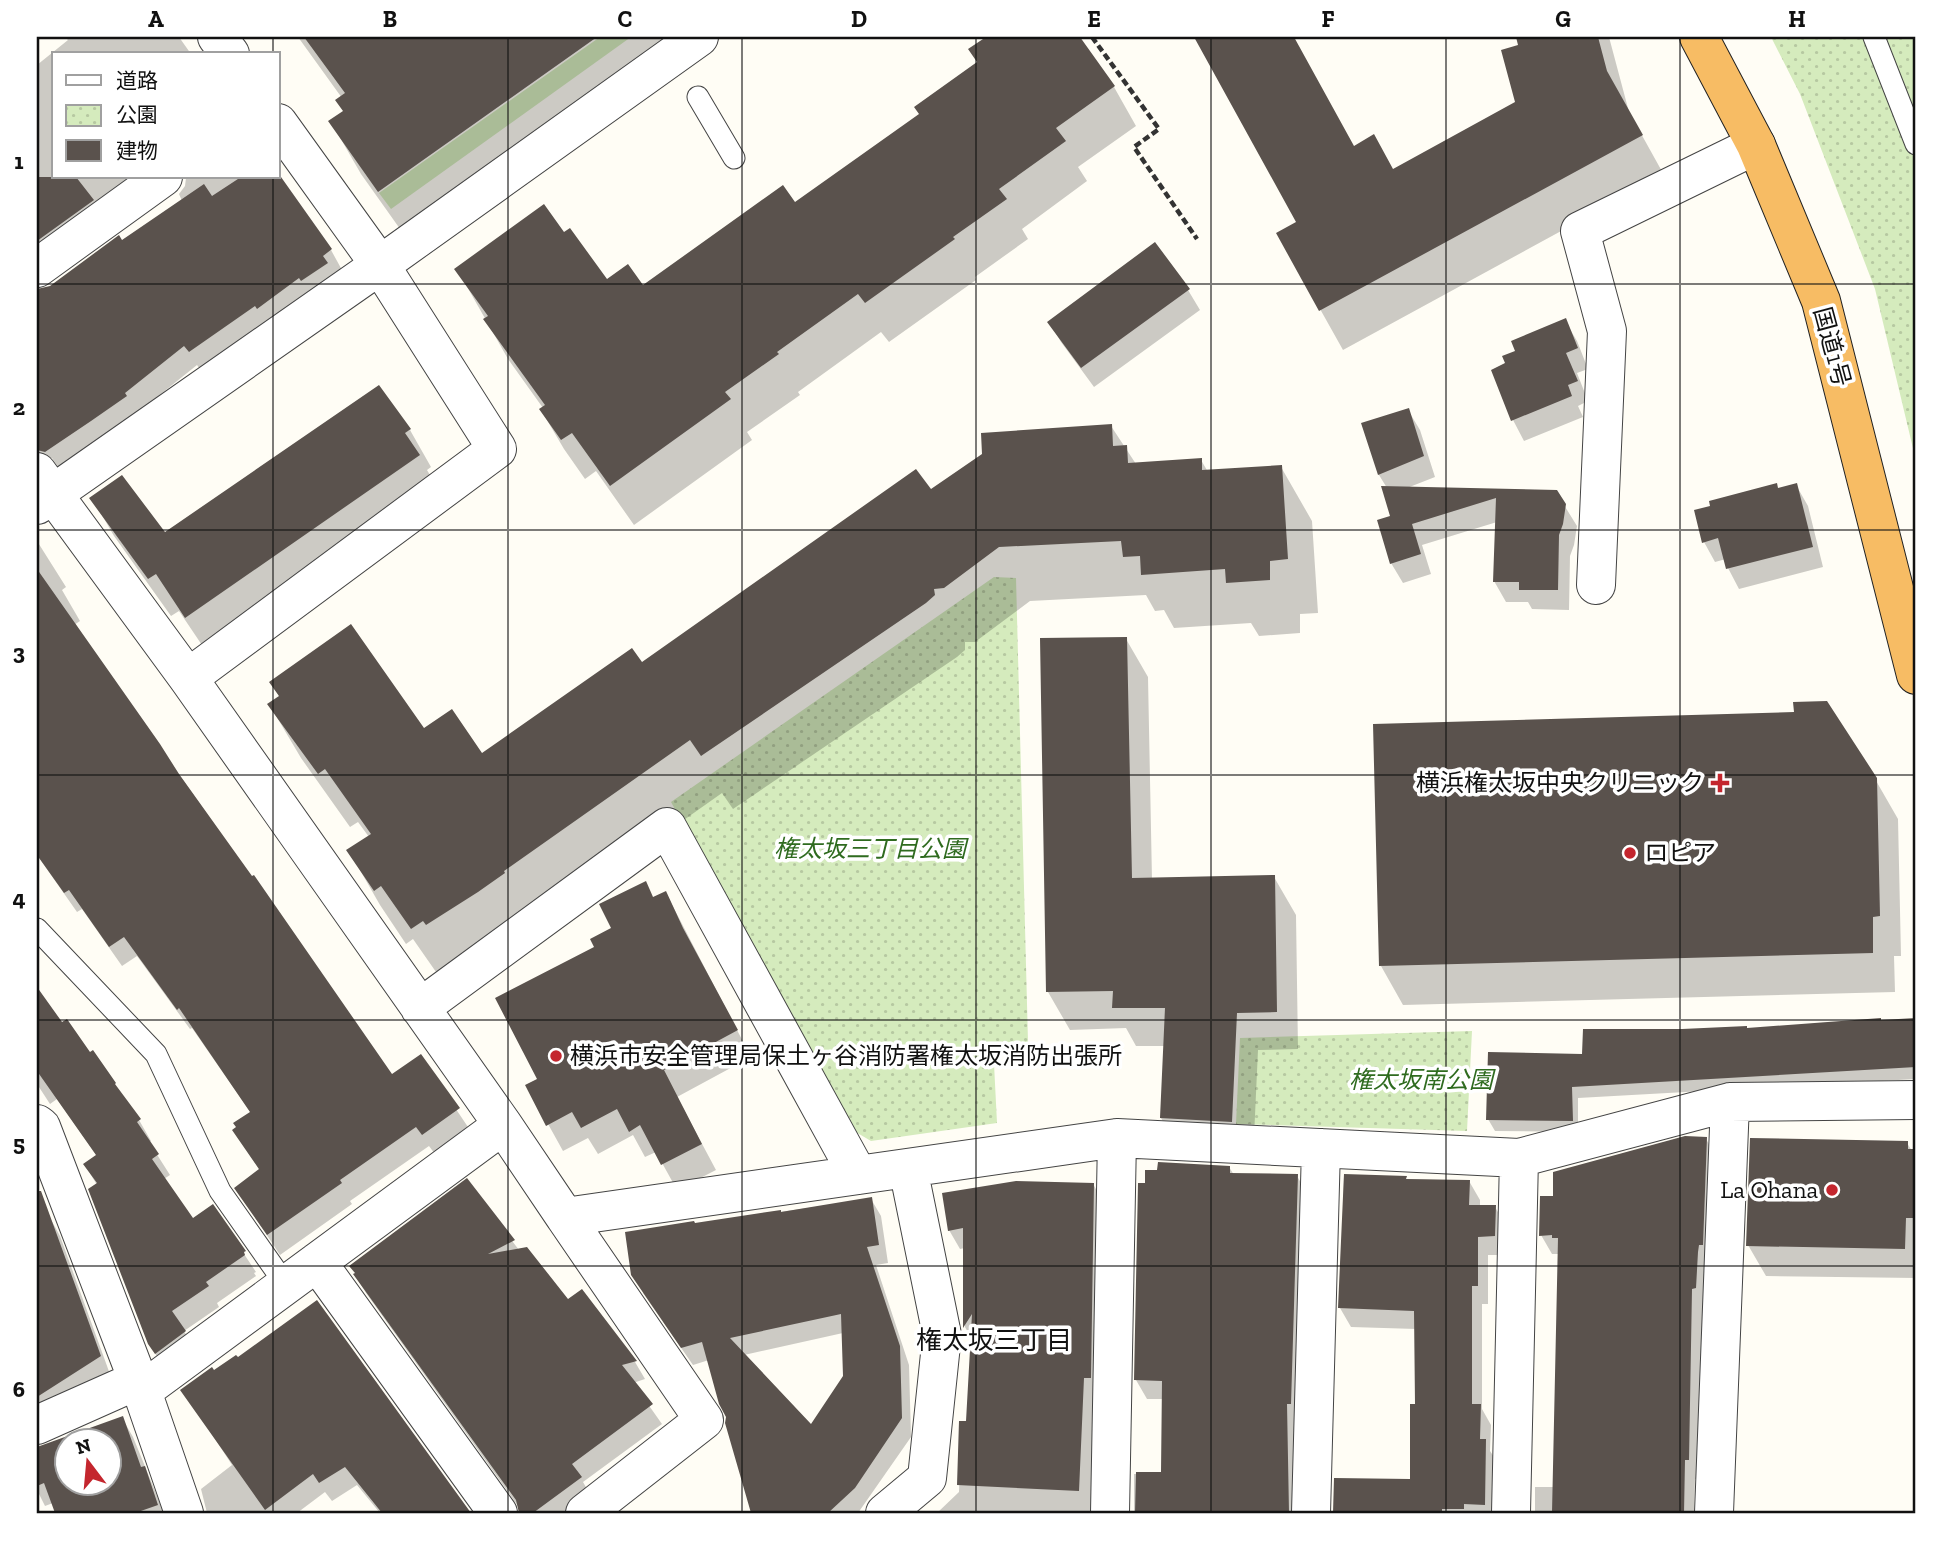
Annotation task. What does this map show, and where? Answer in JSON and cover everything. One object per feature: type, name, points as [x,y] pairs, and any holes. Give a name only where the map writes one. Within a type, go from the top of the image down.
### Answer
[{"type":"highway","name":"国道1号","points":[[1699,37],[1756,145],[1821,301],[1916,675]]},
{"type":"street","points":[[217,37],[228,52]]},
{"type":"street","points":[[585,1513],[704,1420],[503,1125],[188,678],[42,490],[380,265],[699,37]]},
{"type":"street","points":[[188,678],[497,449],[380,265],[280,125]]},
{"type":"street","points":[[1597,585],[1607,331],[1580,231],[1756,145]]},
{"type":"street","points":[[37,268],[162,178]]},
{"type":"street","points":[[420,1008],[667,827],[858,1175]]},
{"type":"street","points":[[565,1217],[1116,1138],[1519,1158],[1730,1102],[1916,1100]]},
{"type":"street","points":[[1714,1513],[1730,1102]]},
{"type":"street","points":[[37,1124],[41,1127],[140,1386],[184,1513]]},
{"type":"street","points":[[37,1425],[140,1386],[286,1285],[503,1125]]},
{"type":"street","points":[[1110,1513],[1116,1138]]},
{"type":"street","points":[[1311,1513],[1321,1149]]},
{"type":"street","points":[[1511,1513],[1519,1158]]},
{"type":"street","points":[[885,1513],[927,1478],[942,1335],[908,1168]]},
{"type":"street","points":[[317,1262],[498,1513]]},
{"type":"lane","points":[[1874,37],[1916,144]]},
{"type":"lane","points":[[698,97],[734,158]]},
{"type":"lane","points":[[37,929],[156,1054],[220,1191],[286,1285]]},
{"type":"path","points":[[1093,37],[1158,129],[1134,147],[1197,239]]},
{"type":"green space","points":[[600,37],[631,37],[391,209],[379,193]]},
{"type":"green space","points":[[1771,37],[1916,37],[1916,461],[1875,289],[1800,94]]},
{"type":"green space","name":"権太坂三丁目公園","points":[[994,577],[1016,578],[1028,1042],[993,1044],[997,1123],[871,1141],[854,1131],[671,802]]},
{"type":"green space","name":"権太坂南公園","points":[[1472,1031],[1467,1131],[1236,1124],[1240,1038]]},
{"type":"building","points":[[304,37],[597,37],[378,192],[328,121],[343,111],[335,100],[345,93]]},
{"type":"building","points":[[986,37],[1080,37],[1115,86],[1056,128],[1066,141],[999,189],[1007,199],[865,303],[858,294],[777,352],[779,354],[725,392],[731,399],[610,486],[572,433],[561,440],[539,409],[545,405],[483,319],[488,316],[454,269],[544,204],[564,232],[570,228],[607,279],[628,264],[643,285],[783,185],[795,202],[919,114],[914,107],[977,62],[968,49]]},
{"type":"building","points":[[1194,37],[1294,37],[1354,146],[1374,134],[1393,169],[1515,102],[1501,50],[1518,45],[1516,37],[1598,37],[1607,71],[1643,135],[1319,311],[1276,233],[1296,222]]},
{"type":"building","points":[[37,177],[77,178],[94,200],[37,241]]},
{"type":"building","points":[[281,177],[332,249],[323,256],[328,263],[301,281],[299,278],[257,309],[255,306],[189,352],[184,346],[125,393],[127,396],[45,452],[37,450],[37,289],[50,286],[119,235],[122,240],[204,184],[212,196],[239,178]]},
{"type":"building","points":[[1155,242],[1190,289],[1081,368],[1047,322]]},
{"type":"building","points":[[1566,318],[1578,348],[1566,353],[1578,381],[1568,385],[1572,396],[1511,421],[1491,370],[1505,363],[1502,356],[1515,351],[1511,341]]},
{"type":"building","points":[[379,385],[411,429],[405,433],[420,455],[185,618],[156,574],[148,579],[89,498],[122,475],[165,532]]},
{"type":"building","points":[[1409,408],[1424,456],[1378,475],[1361,423]]},
{"type":"building","points":[[1112,424],[1113,446],[1127,445],[1128,463],[1202,458],[1202,470],[1282,465],[1288,559],[1270,561],[1270,580],[1226,583],[1225,569],[1141,575],[1140,556],[1123,557],[1121,541],[999,547],[944,588],[934,589],[935,595],[926,603],[701,756],[690,740],[478,892],[426,925],[423,921],[411,929],[381,886],[374,891],[346,850],[371,834],[325,769],[318,774],[267,704],[279,696],[269,682],[351,624],[424,728],[452,709],[482,753],[632,648],[642,662],[916,469],[931,489],[982,454],[981,433]]},
{"type":"building","points":[[1777,483],[1778,488],[1797,483],[1813,547],[1726,569],[1718,538],[1702,543],[1694,510],[1710,506],[1709,501]]},
{"type":"building","points":[[1381,486],[1557,490],[1566,504],[1559,535],[1558,590],[1519,590],[1519,582],[1493,582],[1496,498],[1412,524],[1421,554],[1390,564],[1377,520],[1390,516]]},
{"type":"building","points":[[37,569],[392,1074],[421,1054],[460,1108],[422,1135],[416,1127],[267,1235],[234,1188],[259,1169],[232,1130],[236,1127],[233,1123],[250,1112],[179,1008],[177,1010],[124,937],[109,947],[69,890],[64,893],[37,855]]},
{"type":"building","points":[[1127,637],[1132,878],[1275,875],[1277,1012],[1237,1013],[1232,1122],[1160,1118],[1165,1008],[1112,1008],[1113,991],[1046,992],[1040,638]]},
{"type":"building","points":[[1827,701],[1877,778],[1880,916],[1873,917],[1873,953],[1379,966],[1373,724],[1794,712],[1793,702]]},
{"type":"building","points":[[646,881],[653,897],[666,891],[738,1030],[664,1070],[702,1144],[661,1165],[640,1125],[629,1132],[617,1109],[581,1128],[572,1112],[546,1126],[525,1085],[537,1079],[495,998],[594,947],[590,939],[611,928],[599,904]]},
{"type":"building","points":[[37,987],[62,1022],[67,1019],[90,1052],[93,1050],[141,1119],[137,1122],[159,1154],[152,1159],[193,1218],[213,1204],[246,1251],[245,1255],[206,1282],[209,1286],[172,1311],[186,1331],[155,1354],[148,1344],[88,1189],[97,1183],[83,1164],[96,1155],[37,1071]]},
{"type":"building","points":[[1916,1018],[1916,1067],[1572,1087],[1573,1121],[1486,1120],[1488,1052],[1582,1054],[1583,1029],[1747,1028]]},
{"type":"building","points":[[1685,1136],[1707,1137],[1703,1245],[1699,1245],[1696,1288],[1692,1289],[1689,1460],[1685,1460],[1684,1513],[1552,1513],[1558,1238],[1552,1238],[1552,1235],[1539,1236],[1540,1196],[1553,1196],[1553,1172]]},
{"type":"building","name":"La Ohana","points":[[1750,1138],[1908,1141],[1908,1149],[1916,1149],[1916,1218],[1906,1218],[1905,1249],[1746,1246]]},
{"type":"building","points":[[1158,1162],[1230,1166],[1230,1173],[1298,1174],[1291,1404],[1287,1404],[1289,1513],[1135,1513],[1136,1472],[1161,1472],[1162,1381],[1134,1380],[1138,1183],[1145,1183],[1145,1170],[1157,1170]]},
{"type":"building","points":[[1344,1174],[1470,1180],[1469,1205],[1496,1205],[1495,1236],[1478,1237],[1478,1286],[1472,1286],[1472,1404],[1481,1404],[1480,1439],[1486,1439],[1485,1505],[1464,1504],[1464,1509],[1442,1509],[1442,1512],[1333,1513],[1334,1478],[1410,1479],[1410,1404],[1415,1404],[1414,1311],[1338,1308]]},
{"type":"building","points":[[467,1178],[515,1240],[488,1254],[527,1247],[568,1299],[582,1289],[637,1361],[622,1365],[653,1404],[572,1464],[582,1477],[533,1513],[519,1513],[516,1500],[349,1266]]},
{"type":"building","points":[[1016,1181],[1094,1183],[1091,1378],[1084,1378],[1079,1491],[957,1485],[959,1421],[966,1421],[972,1314],[963,1328],[963,1228],[948,1231],[942,1193]]},
{"type":"building","points":[[37,1191],[41,1191],[101,1356],[37,1397]]},
{"type":"building","points":[[872,1197],[879,1245],[867,1247],[900,1346],[902,1418],[855,1488],[828,1513],[751,1513],[725,1423],[726,1417],[719,1404],[702,1342],[681,1348],[631,1275],[625,1232],[694,1221],[781,1212]],"holes":[[[841,1314],[843,1376],[811,1424],[730,1338]]]},
{"type":"building","points":[[317,1300],[471,1513],[382,1513],[345,1467],[319,1483],[313,1474],[265,1510],[180,1390],[212,1367],[214,1370],[236,1355],[238,1357]]},
{"type":"building","points":[[123,1416],[141,1467],[145,1466],[158,1505],[135,1513],[55,1513],[44,1483],[37,1486],[37,1447],[52,1442],[52,1498],[122,1498],[122,1428],[90,1428]]},
{"type":"place","name":"横浜権太坂中央クリニック","points":[[1720,783]]},
{"type":"place","name":"ロピア","points":[[1630,853]]},
{"type":"place","name":"横浜市安全管理局保土ヶ谷消防署権太坂消防出張所","points":[[556,1056]]},
{"type":"place","name":"La Ohana","points":[[1832,1190]]},
{"type":"district","name":"権太坂三丁目","points":[[994,1340]]}]
